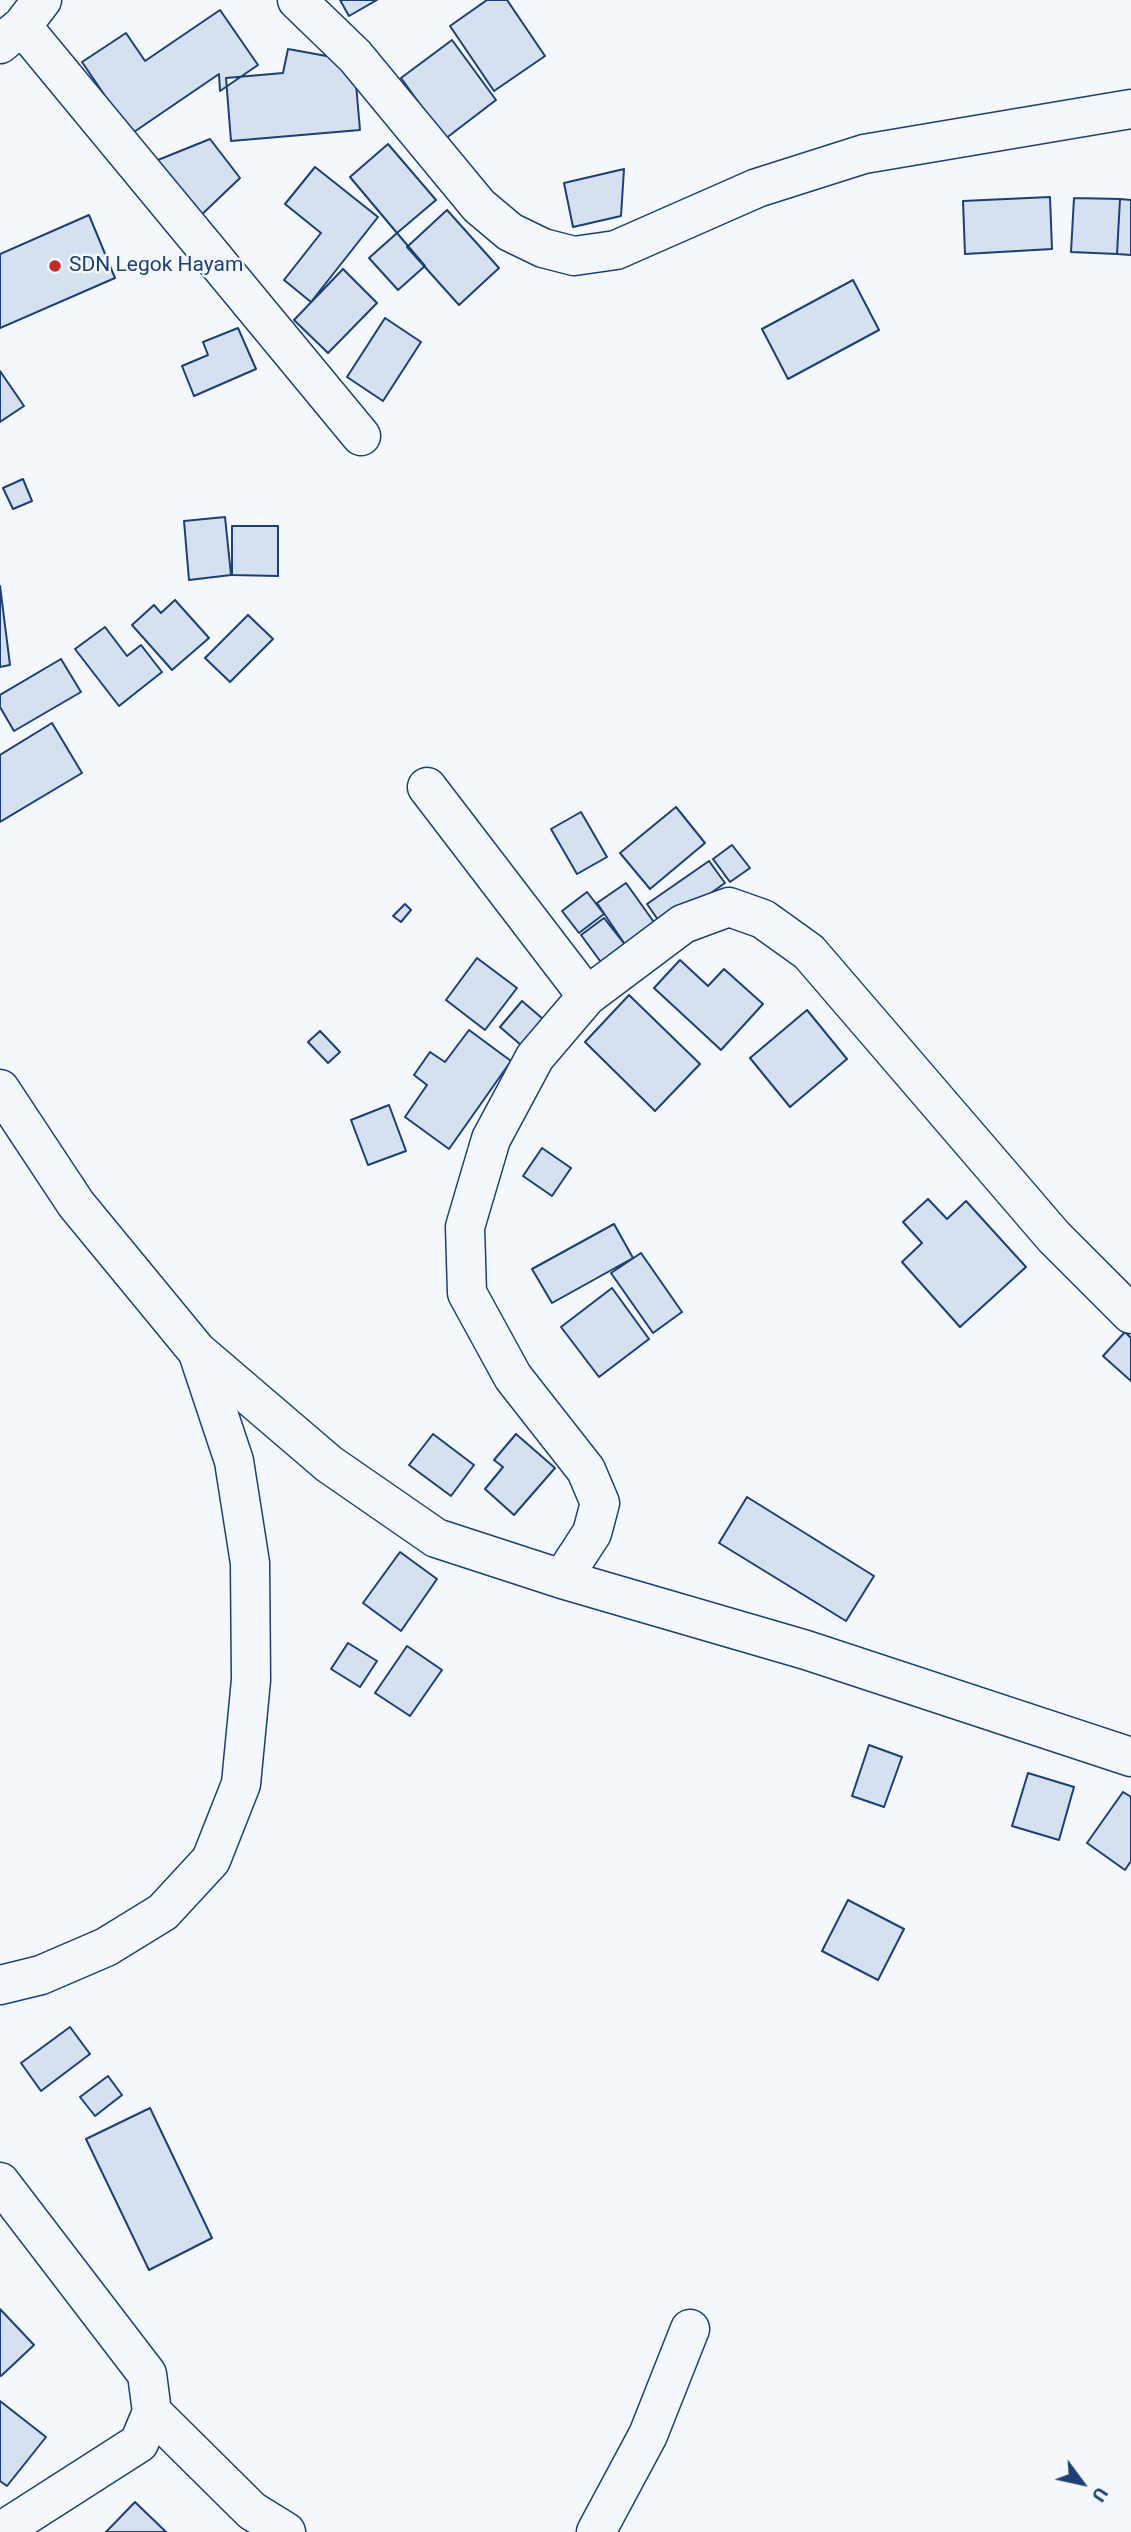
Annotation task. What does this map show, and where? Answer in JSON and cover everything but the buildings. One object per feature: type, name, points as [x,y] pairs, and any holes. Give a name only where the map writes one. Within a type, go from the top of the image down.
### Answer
[{"type":"street","points":[[297,0],[355,56],[479,206],[510,232],[543,248],[574,256],[616,250],[757,188],[864,154],[1131,109]]},
{"type":"street","points":[[21,23],[360,436]]},
{"type":"street","points":[[427,786],[587,996]]},
{"type":"street","points":[[562,1579],[592,1533],[600,1503],[586,1470],[513,1377],[467,1293],[465,1227],[491,1139],[535,1057],[587,996],[683,924],[729,906],[763,919],[809,952],[1054,1237],[1131,1314]]},
{"type":"street","points":[[0,1089],[76,1204],[197,1352],[329,1464],[436,1538],[562,1579],[806,1650],[1131,1757]]},
{"type":"street","points":[[0,1985],[41,1975],[106,1947],[163,1912],[211,1860],[241,1784],[251,1681],[250,1563],[234,1461],[197,1352]]},
{"type":"street","points":[[0,2182],[147,2374],[152,2412],[139,2443],[0,2532]]},
{"type":"street","points":[[596,2532],[648,2435],[690,2329]]},
{"type":"street","points":[[152,2412],[251,2511],[286,2532]]},
{"type":"place","name":"SDN Legok Hayam","points":[[55,266]]}]
